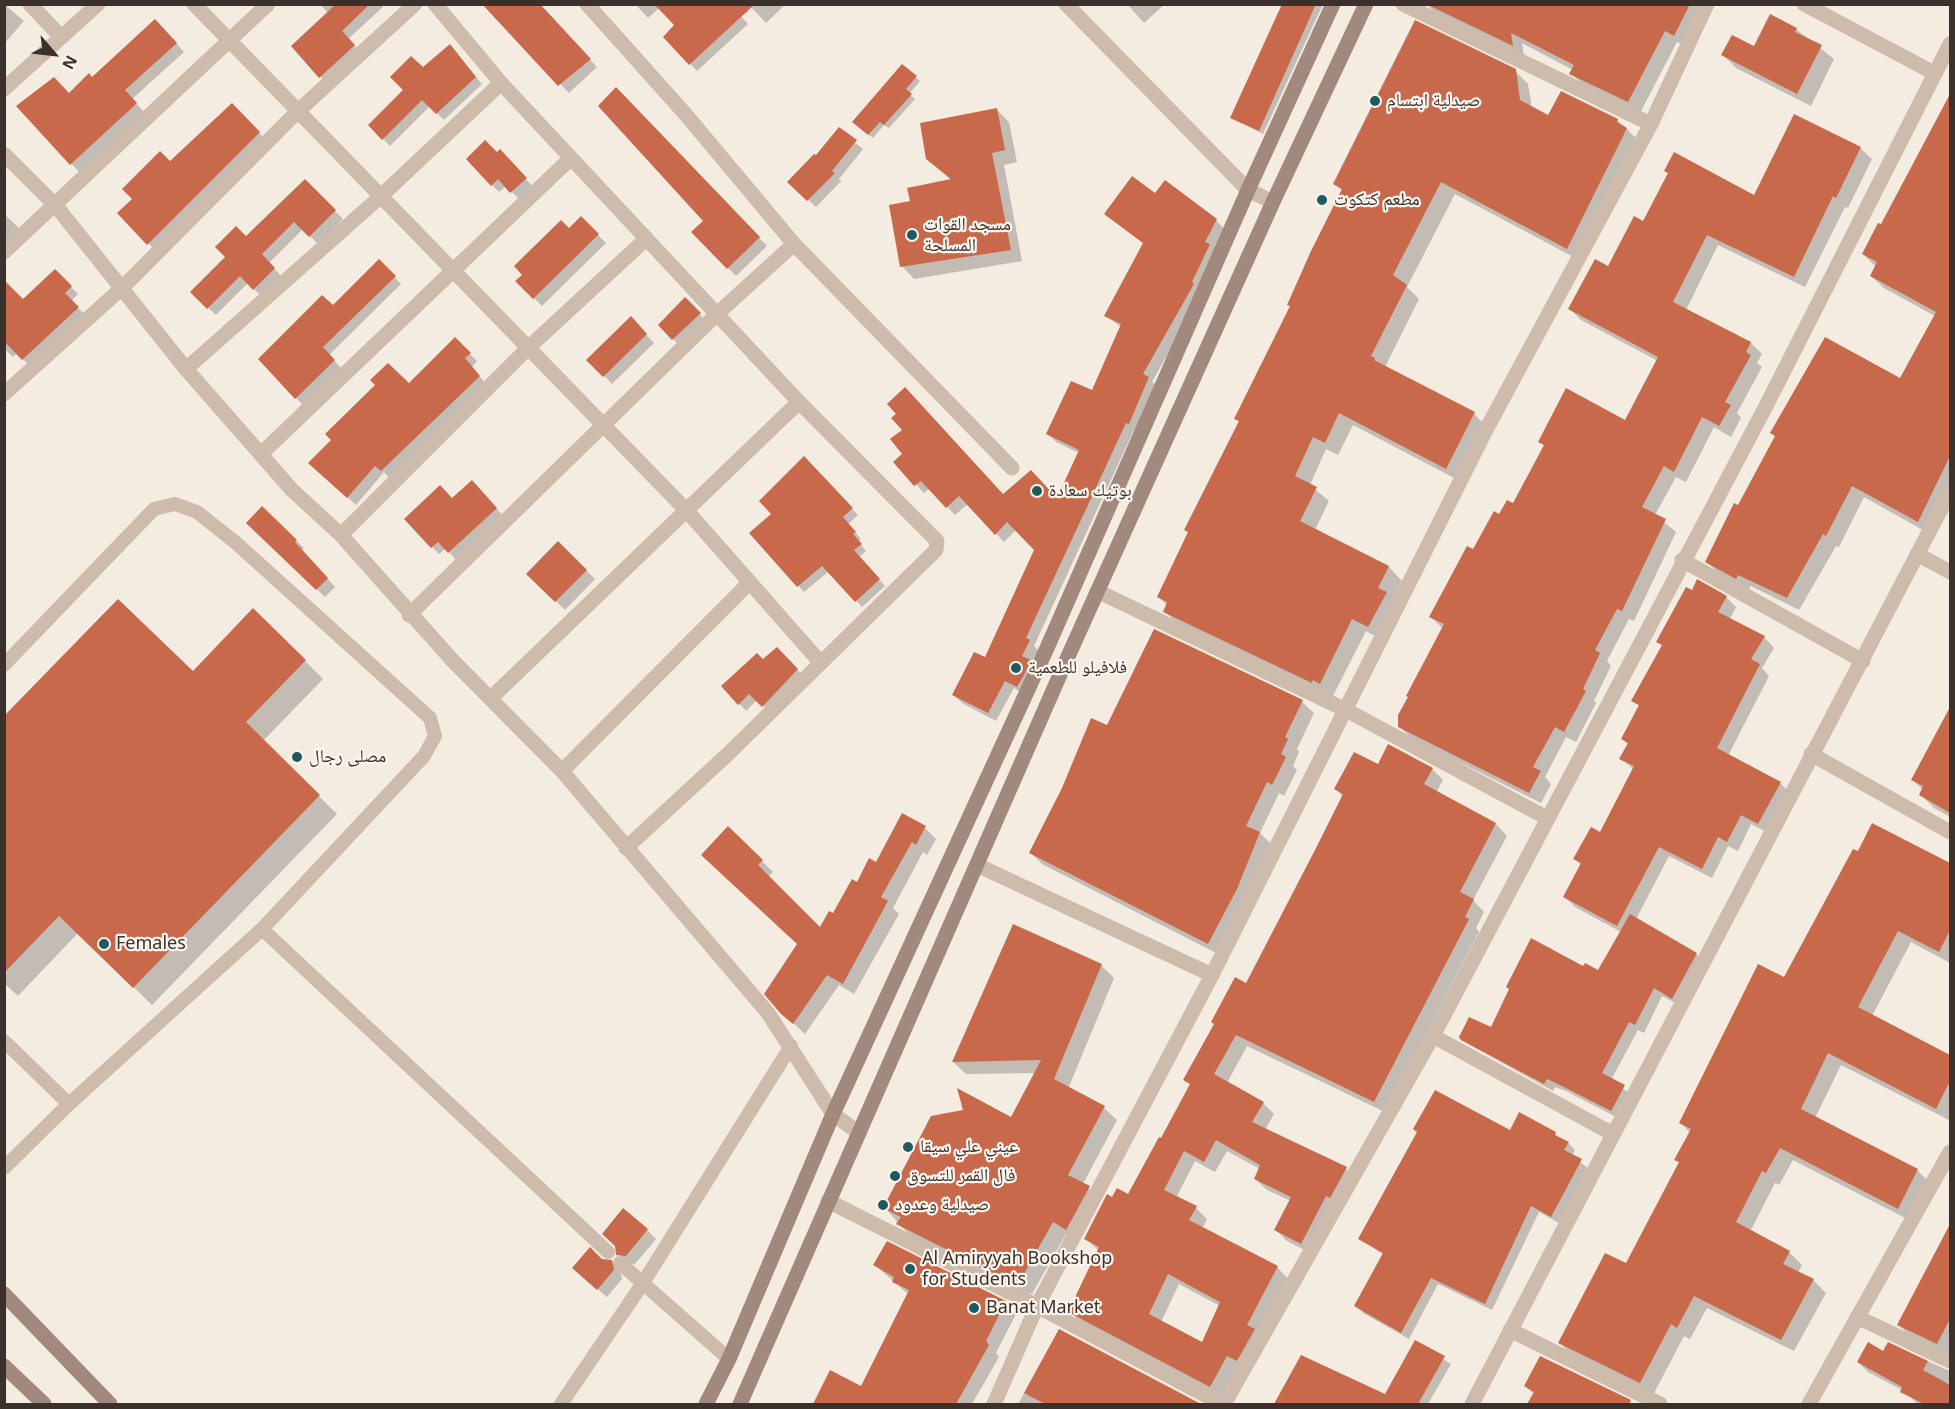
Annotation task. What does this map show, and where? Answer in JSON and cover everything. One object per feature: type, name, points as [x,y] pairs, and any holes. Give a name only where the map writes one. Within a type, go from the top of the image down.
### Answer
[{"type":"main road","points":[[706,1404],[729,1359],[833,1114],[1047,648],[1248,190],[1333,4]]},
{"type":"main road","points":[[740,1404],[1097,591],[1273,202],[1366,4]]},
{"type":"main road","points":[[4,1294],[110,1404]]},
{"type":"main road","points":[[4,1366],[44,1404]]},
{"type":"street","points":[[30,4],[61,37]]},
{"type":"street","points":[[4,89],[98,4]]},
{"type":"street","points":[[194,4],[228,42],[687,511],[820,662]]},
{"type":"street","points":[[4,252],[56,206],[268,4]]},
{"type":"street","points":[[4,394],[122,288],[297,112],[415,4]]},
{"type":"street","points":[[435,4],[501,83],[646,239],[799,402],[937,541],[936,550],[728,754],[626,848]]},
{"type":"street","points":[[587,4],[687,116],[794,244],[1012,468]]},
{"type":"street","points":[[1066,4],[1248,190],[1273,202]]},
{"type":"street","points":[[1403,4],[1651,124]]},
{"type":"street","points":[[994,1404],[1037,1306],[1212,975],[1486,428],[1651,124],[1707,4]]},
{"type":"street","points":[[1804,4],[1934,72]]},
{"type":"street","points":[[828,1201],[1037,1306],[1223,1404],[1433,1036],[1682,560],[1766,406],[1950,44]]},
{"type":"street","points":[[186,369],[380,197],[501,83]]},
{"type":"street","points":[[4,154],[56,206],[186,369],[262,453],[292,490],[341,535],[409,615],[562,771],[768,1012],[833,1114],[858,1133]]},
{"type":"street","points":[[262,453],[571,158]]},
{"type":"street","points":[[341,535],[528,348],[646,239]]},
{"type":"street","points":[[409,615],[717,314],[794,244]]},
{"type":"street","points":[[491,698],[799,402]]},
{"type":"street","points":[[1472,1404],[1950,492]]},
{"type":"street","points":[[1917,554],[1950,572]]},
{"type":"street","points":[[1682,560],[1863,660]]},
{"type":"street","points":[[562,771],[749,583]]},
{"type":"street","points":[[1097,591],[1346,710],[1547,818]]},
{"type":"street","points":[[1811,754],[1950,831]]},
{"type":"street","points":[[977,865],[1212,975]]},
{"type":"street","points":[[1433,1036],[1613,1134]]},
{"type":"street","points":[[1809,1404],[1950,1152]]},
{"type":"street","points":[[1857,1317],[1950,1361]]},
{"type":"street","points":[[1510,1330],[1660,1404]]},
{"type":"lane","points":[[4,665],[154,509],[175,504],[197,512],[235,542],[430,718],[435,736],[424,756],[262,929],[69,1104],[4,1167]]},
{"type":"lane","points":[[262,929],[608,1252]]},
{"type":"lane","points":[[4,1041],[69,1104]]},
{"type":"lane","points":[[561,1404],[643,1283],[791,1046]]},
{"type":"lane","points":[[620,1263],[729,1359]]},
{"type":"building","points":[[336,4],[370,4],[342,31],[355,45],[319,78],[291,46]]},
{"type":"building","points":[[482,4],[540,4],[591,59],[558,86]]},
{"type":"building","points":[[654,4],[755,4],[689,65],[663,37],[674,25]]},
{"type":"building","points":[[1282,4],[1316,4],[1259,131],[1230,118]]},
{"type":"building","points":[[1426,4],[1690,4],[1674,36],[1665,31],[1628,102],[1569,74],[1574,65],[1511,33],[1513,46]]},
{"type":"building","points":[[1770,14],[1797,28],[1795,32],[1822,45],[1797,94],[1721,55],[1732,35],[1754,46]]},
{"type":"building","points":[[155,19],[177,43],[125,90],[137,103],[70,165],[16,106],[54,77],[69,93],[89,73],[92,77]]},
{"type":"building","points":[[1415,20],[1516,69],[1520,100],[1548,115],[1561,91],[1618,119],[1617,122],[1627,128],[1567,249],[1441,182],[1393,275],[1407,285],[1371,356],[1375,358],[1374,360],[1475,412],[1446,469],[1339,413],[1325,443],[1313,437],[1295,476],[1317,487],[1300,521],[1389,566],[1378,588],[1387,592],[1368,627],[1352,619],[1320,684],[1313,680],[1312,683],[1163,612],[1167,602],[1157,597],[1188,532],[1184,530],[1239,421],[1234,419],[1290,306],[1287,305],[1342,189],[1333,184]]},
{"type":"building","points":[[450,44],[476,77],[436,114],[422,100],[382,140],[368,125],[403,90],[390,77],[411,56],[423,67]]},
{"type":"building","points":[[902,64],[917,76],[906,89],[912,94],[884,125],[880,122],[868,135],[852,122]]},
{"type":"building","points":[[616,87],[760,237],[727,269],[691,232],[703,221],[598,106]]},
{"type":"building","points":[[1950,94],[1950,456],[1918,522],[1852,486],[1826,536],[1823,534],[1787,598],[1738,575],[1736,579],[1705,562],[1734,503],[1738,505],[1775,436],[1770,433],[1825,337],[1900,378],[1936,312],[1870,276],[1877,262],[1862,254],[1878,223],[1881,224]]},
{"type":"building","points":[[232,103],[260,132],[147,245],[117,213],[132,199],[122,189],[160,151],[170,161]]},
{"type":"building","points":[[997,108],[1005,150],[992,153],[1011,250],[900,267],[889,205],[910,201],[907,188],[951,179],[926,159],[920,123]]},
{"type":"building","points":[[1794,114],[1861,147],[1836,198],[1833,196],[1794,277],[1707,235],[1673,302],[1751,342],[1746,352],[1751,355],[1725,402],[1731,405],[1719,426],[1702,417],[1674,472],[1664,466],[1642,507],[1666,519],[1622,611],[1617,609],[1595,650],[1600,653],[1583,689],[1586,691],[1564,732],[1555,727],[1533,767],[1541,771],[1529,793],[1398,727],[1398,715],[1408,697],[1406,696],[1444,624],[1429,617],[1467,546],[1473,549],[1494,511],[1499,514],[1507,500],[1513,503],[1544,445],[1538,442],[1566,388],[1625,420],[1658,357],[1568,309],[1595,259],[1608,266],[1634,216],[1643,221],[1668,173],[1664,171],[1674,152],[1754,195]]},
{"type":"building","points":[[839,127],[857,140],[832,171],[835,173],[807,201],[787,182],[814,154],[816,155]]},
{"type":"building","points":[[485,140],[497,152],[500,149],[527,178],[510,193],[498,179],[491,186],[466,159]]},
{"type":"building","points":[[1132,176],[1155,193],[1165,180],[1217,219],[1205,242],[1210,244],[1192,282],[1194,284],[1143,374],[1149,377],[1129,424],[1126,423],[1026,638],[1030,640],[1022,656],[1031,660],[1017,687],[1005,681],[988,713],[952,695],[974,652],[985,657],[1034,550],[1007,522],[995,535],[959,496],[946,508],[921,481],[914,486],[893,462],[902,454],[890,439],[902,430],[891,418],[896,414],[887,404],[905,387],[1003,494],[1031,470],[1057,498],[1079,450],[1046,434],[1071,381],[1092,390],[1121,324],[1104,316],[1143,243],[1104,214]]},
{"type":"building","points":[[305,179],[336,210],[309,237],[294,222],[262,254],[275,268],[253,290],[240,276],[207,309],[190,292],[225,257],[215,247],[236,226],[246,236]]},
{"type":"building","points":[[581,216],[599,234],[533,299],[515,281],[522,275],[514,266],[561,220],[569,228]]},
{"type":"building","points":[[379,259],[396,276],[323,347],[335,360],[295,399],[258,359],[322,295],[333,305]]},
{"type":"building","points":[[55,269],[72,286],[65,293],[79,307],[22,360],[4,341],[4,280],[23,299]]},
{"type":"building","points":[[685,297],[701,313],[672,340],[658,325]]},
{"type":"building","points":[[631,316],[647,334],[603,377],[586,360]]},
{"type":"building","points":[[455,337],[471,353],[465,358],[480,376],[381,471],[375,466],[347,498],[308,463],[331,440],[325,434],[375,385],[370,380],[388,363],[409,383]]},
{"type":"building","points":[[804,456],[853,508],[843,517],[856,532],[853,534],[862,544],[854,550],[880,579],[855,602],[822,566],[797,587],[749,533],[771,514],[759,501]]},
{"type":"building","points":[[472,480],[497,508],[448,553],[438,542],[431,548],[404,519],[440,485],[452,498]]},
{"type":"building","points":[[262,506],[297,540],[295,542],[328,578],[316,590],[246,523]]},
{"type":"building","points":[[558,541],[587,570],[555,602],[526,574]]},
{"type":"building","points":[[1697,579],[1727,596],[1718,612],[1765,636],[1751,659],[1760,664],[1717,748],[1781,782],[1758,824],[1741,815],[1727,842],[1718,837],[1702,869],[1659,847],[1617,926],[1563,897],[1581,863],[1573,859],[1591,827],[1600,832],[1634,766],[1619,759],[1628,743],[1621,739],[1639,705],[1631,701],[1662,645],[1656,642],[1686,587],[1692,590]]},
{"type":"building","points":[[118,599],[193,671],[253,608],[306,660],[246,722],[320,795],[133,988],[59,916],[4,973],[4,716]]},
{"type":"building","points":[[1154,629],[1303,700],[1285,737],[1288,739],[1281,754],[1286,757],[1272,785],[1267,782],[1246,826],[1260,832],[1237,889],[1208,944],[1029,853],[1062,788],[1091,718],[1107,725]]},
{"type":"building","points":[[777,647],[798,669],[762,707],[749,694],[738,705],[721,686],[757,653],[763,659]]},
{"type":"building","points":[[1950,707],[1950,813],[1919,795],[1923,786],[1911,780]]},
{"type":"building","points":[[1388,744],[1433,768],[1424,784],[1496,823],[1460,892],[1474,899],[1465,917],[1469,919],[1374,1102],[1236,1035],[1214,1074],[1264,1102],[1252,1122],[1347,1167],[1330,1198],[1326,1196],[1301,1244],[1274,1230],[1291,1197],[1254,1179],[1260,1165],[1216,1140],[1204,1162],[1184,1151],[1164,1190],[1197,1206],[1189,1220],[1278,1266],[1247,1325],[1255,1329],[1237,1361],[1227,1356],[1210,1387],[1068,1312],[1099,1247],[1084,1239],[1107,1194],[1112,1197],[1117,1188],[1128,1194],[1159,1137],[1161,1138],[1190,1084],[1183,1080],[1214,1024],[1211,1022],[1235,977],[1246,983],[1343,794],[1334,789],[1354,752],[1378,764]],"holes":[[[1168,1274],[1220,1302],[1202,1342],[1149,1314]]]},
{"type":"building","points":[[902,813],[926,826],[916,845],[912,842],[881,897],[888,901],[843,984],[827,975],[793,1024],[764,994],[797,944],[701,855],[728,826],[763,860],[758,865],[820,927],[829,911],[833,913],[852,879],[857,882],[869,858],[876,862]]},
{"type":"building","points":[[1872,823],[1950,863],[1950,930],[1939,952],[1898,931],[1858,1007],[1950,1055],[1950,1081],[1936,1109],[1828,1053],[1801,1109],[1918,1169],[1898,1209],[1780,1148],[1766,1173],[1762,1171],[1736,1222],[1790,1251],[1783,1264],[1814,1279],[1781,1340],[1694,1296],[1677,1328],[1671,1324],[1640,1383],[1558,1343],[1605,1253],[1626,1263],[1679,1162],[1674,1160],[1691,1129],[1679,1123],[1758,964],[1784,977],[1853,849],[1858,851]]},
{"type":"building","points":[[1630,914],[1697,953],[1672,999],[1654,988],[1635,1025],[1629,1022],[1602,1073],[1625,1085],[1611,1111],[1547,1079],[1544,1084],[1461,1040],[1459,1037],[1469,1017],[1491,1027],[1509,989],[1506,987],[1531,938],[1583,966],[1585,963],[1598,970]]},
{"type":"building","points":[[1013,924],[1102,964],[1054,1079],[1105,1106],[1068,1175],[1090,1186],[1066,1230],[1053,1222],[1019,1283],[1017,1281],[1015,1284],[896,1224],[901,1217],[883,1208],[931,1116],[963,1110],[957,1088],[1011,1117],[1041,1060],[952,1062]]},
{"type":"building","points":[[1435,1090],[1510,1130],[1519,1112],[1556,1132],[1555,1135],[1569,1142],[1564,1150],[1582,1159],[1551,1217],[1531,1206],[1485,1304],[1431,1278],[1401,1333],[1354,1306],[1383,1253],[1358,1239],[1417,1132],[1413,1129]]},
{"type":"building","points":[[623,1208],[648,1229],[626,1256],[616,1255],[615,1246],[602,1234]]},
{"type":"building","points":[[1950,1224],[1950,1319],[1937,1344],[1897,1325]]},
{"type":"building","points":[[887,1241],[1006,1301],[986,1341],[989,1345],[956,1404],[813,1404],[830,1370],[861,1386],[909,1290],[892,1282],[894,1277],[873,1265]]},
{"type":"building","points":[[590,1247],[602,1259],[612,1260],[614,1270],[597,1290],[572,1268]]},
{"type":"building","points":[[1059,1329],[1201,1404],[1045,1404],[1024,1393]]},
{"type":"building","points":[[1415,1340],[1445,1356],[1418,1404],[1274,1404],[1301,1355],[1385,1394]]},
{"type":"building","points":[[1868,1342],[1883,1351],[1888,1342],[1928,1361],[1923,1370],[1950,1385],[1950,1404],[1924,1404],[1900,1392],[1902,1387],[1857,1362]]},
{"type":"building","points":[[1540,1356],[1631,1400],[1629,1404],[1527,1404],[1534,1392],[1524,1386]]},
{"type":"place","name":"صيدلية ابتسام","points":[[1375,101]]},
{"type":"place","name":"مطعم كتكوت","points":[[1322,200]]},
{"type":"place","name":"مسجد القوات المسلحة","points":[[912,235]]},
{"type":"place","name":"بوتيك سعادة","points":[[1037,491]]},
{"type":"place","name":"فلافيلو للطعمية","points":[[1016,668]]},
{"type":"place","name":"مصلى رجال","points":[[297,757]]},
{"type":"place","name":"Females","points":[[104,944]]},
{"type":"place","name":"عيني علي سيقا","points":[[908,1147]]},
{"type":"place","name":"فال القمر للتسوق","points":[[895,1176]]},
{"type":"place","name":"صيدلية وعدود","points":[[883,1205]]},
{"type":"place","name":"Al Amiryyah Bookshop for Students","points":[[910,1269]]},
{"type":"place","name":"Banat Market","points":[[974,1308]]}]
